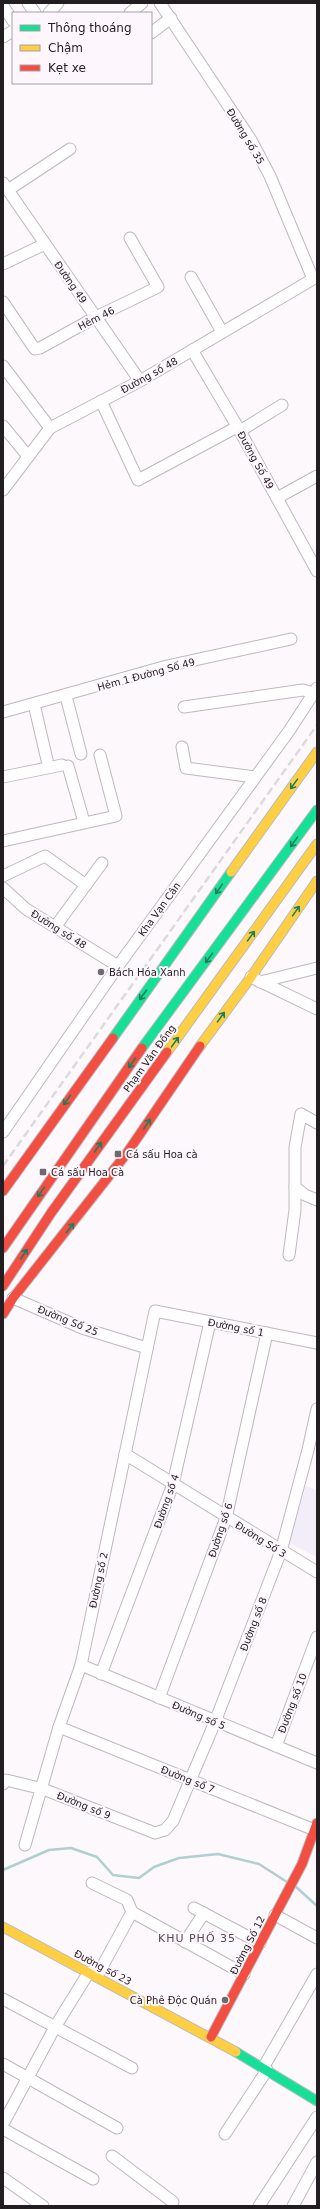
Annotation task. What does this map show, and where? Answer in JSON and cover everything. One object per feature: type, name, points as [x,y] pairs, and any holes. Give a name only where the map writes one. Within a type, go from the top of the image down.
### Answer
[{"type":"main road","points":[[3,1191],[317,752]]},
{"type":"main road","name":"Phạm Văn Đồng","points":[[3,1248],[111,1091],[317,810]]},
{"type":"main road","name":"Phạm Văn Đồng","points":[[3,1286],[51,1213],[317,844]]},
{"type":"main road","points":[[3,1314],[13,1298],[127,1153],[187,1064],[255,979],[317,881]]},
{"type":"main road","points":[[3,1292],[13,1298]]},
{"type":"main road","name":"Đường Số 12","points":[[211,2037],[302,1864],[311,1845],[316,1829]]},
{"type":"main road","name":"Đường số 23","points":[[3,1927],[211,2037],[317,2101]]},
{"type":"street","points":[[28,3],[34,12]]},
{"type":"street","points":[[50,12],[58,3]]},
{"type":"street","points":[[131,12],[142,3]]},
{"type":"street","name":"Đường số 35","points":[[160,3],[251,140],[270,176],[313,278]]},
{"type":"street","points":[[3,6],[12,20]]},
{"type":"street","points":[[152,32],[171,18]]},
{"type":"street","points":[[3,37],[12,32]]},
{"type":"street","points":[[6,187],[70,149]]},
{"type":"street","name":"Đường 49","points":[[6,187],[140,381]]},
{"type":"street","name":"Hẻm 46","points":[[3,302],[35,349],[40,348],[96,317],[158,287],[130,238]]},
{"type":"street","points":[[3,264],[45,244]]},
{"type":"street","points":[[191,277],[222,332]]},
{"type":"street","name":"Đường số 48","points":[[4,486],[27,455],[50,428],[140,381],[313,278]]},
{"type":"street","name":"Đường Số 49","points":[[192,350],[239,429],[317,571]]},
{"type":"street","points":[[3,366],[50,428]]},
{"type":"street","points":[[101,401],[138,480],[282,406]]},
{"type":"street","points":[[3,426],[27,455]]},
{"type":"street","points":[[277,498],[317,476]]},
{"type":"street","name":"Hẻm 1 Đường Số 49","points":[[3,712],[66,696],[167,666],[291,639]]},
{"type":"street","points":[[184,707],[303,690],[315,690]]},
{"type":"street","name":"Kha Vạn Cân","points":[[3,1132],[118,966],[255,777],[315,690]]},
{"type":"street","points":[[66,696],[80,754]]},
{"type":"street","points":[[34,704],[47,760]]},
{"type":"street","points":[[182,747],[186,768],[255,777]]},
{"type":"street","points":[[3,841],[84,822],[114,818],[116,814],[100,755]]},
{"type":"street","points":[[3,777],[65,766],[84,822]]},
{"type":"street","points":[[3,876],[45,856],[86,885]]},
{"type":"street","points":[[55,927],[102,863]]},
{"type":"street","name":"Đường số 48","points":[[3,888],[26,909],[118,966]]},
{"type":"street","points":[[255,979],[317,968]]},
{"type":"street","points":[[255,979],[317,1009]]},
{"type":"street","points":[[289,1254],[295,1210],[295,1148],[301,1114],[317,1123]]},
{"type":"street","points":[[295,1187],[305,1195],[317,1200]]},
{"type":"street","name":"Đường Số 25","points":[[13,1298],[82,1328],[147,1348]]},
{"type":"street","name":"Đường số 2","points":[[25,1845],[59,1727],[81,1665],[155,1310]]},
{"type":"street","name":"Đường số 1","points":[[155,1310],[317,1343]]},
{"type":"street","name":"Đường số 4","points":[[101,1674],[173,1484],[210,1322]]},
{"type":"street","name":"Đường số 6","points":[[159,1698],[226,1518],[267,1333]]},
{"type":"street","name":"Đường số 8","points":[[165,1830],[173,1821],[215,1722],[280,1551],[317,1409]]},
{"type":"street","name":"Đường Số 3","points":[[125,1454],[226,1518],[317,1572]]},
{"type":"street","name":"Đường số 10","points":[[276,1746],[317,1637]]},
{"type":"street","name":"Đường số 5","points":[[81,1665],[215,1722],[317,1763]]},
{"type":"street","name":"Đường số 7","points":[[59,1727],[316,1829]]},
{"type":"street","name":"Đường số 9","points":[[3,1784],[6,1780],[42,1788],[155,1833],[165,1830]]},
{"type":"street","points":[[92,1883],[126,1900],[132,1912],[244,1974]]},
{"type":"street","points":[[185,1942],[199,1910],[260,1943]]},
{"type":"street","points":[[278,1910],[317,1938]]},
{"type":"street","points":[[3,2124],[55,2027],[93,1974],[132,1912]]},
{"type":"street","points":[[225,2134],[265,2069],[317,1974]]},
{"type":"street","points":[[3,1999],[132,2068]]},
{"type":"street","points":[[3,2064],[117,2128]]},
{"type":"street","points":[[259,2206],[317,2117]]},
{"type":"street","points":[[3,2129],[93,2179]]},
{"type":"street","points":[[112,2156],[173,2202]]},
{"type":"street","points":[[294,2206],[317,2162]]},
{"type":"street","points":[[3,2178],[43,2206]]},
{"type":"shaded area","points":[[306,1486],[317,1490],[317,1557],[289,1543]]},
{"type":"waterway","points":[[3,1870],[49,1850],[71,1848],[97,1857],[113,1875],[139,1878],[154,1867],[179,1858],[218,1854],[259,1864],[287,1882]]},
{"type":"waterway","points":[[295,1886],[317,1906]]},
{"type":"railway","points":[[3,1166],[317,725]]},
{"type":"traffic: fast","points":[[142,1048],[317,810]]},
{"type":"traffic: fast","points":[[113,1038],[231,872]]},
{"type":"traffic: fast","points":[[236,2052],[317,2101]]},
{"type":"traffic: slow","points":[[231,872],[317,752]]},
{"type":"traffic: slow","points":[[167,1052],[317,844]]},
{"type":"traffic: slow","points":[[200,1046],[251,977],[317,881]]},
{"type":"traffic: slow","points":[[3,1927],[236,2052]]},
{"type":"traffic: jam","points":[[3,1191],[113,1038]]},
{"type":"traffic: jam","points":[[3,1314],[13,1298],[127,1153],[200,1046]]},
{"type":"traffic: jam","points":[[3,1248],[142,1048]]},
{"type":"traffic: jam","points":[[3,1286],[51,1213],[167,1052]]},
{"type":"traffic: jam","points":[[211,2037],[302,1864],[317,1823]]},
{"type":"place","name":"Bách Hóa Xanh","points":[[101,972]]},
{"type":"place","name":"Cá sấu Hoa cà","points":[[118,1154]]},
{"type":"place","name":"Cá sấu Hoa Cà","points":[[43,1172]]},
{"type":"place","name":"Cà Phê Độc Quán","points":[[225,2000]]},
{"type":"district","name":"KHU PHỐ 35","points":[[197,1938]]}]
